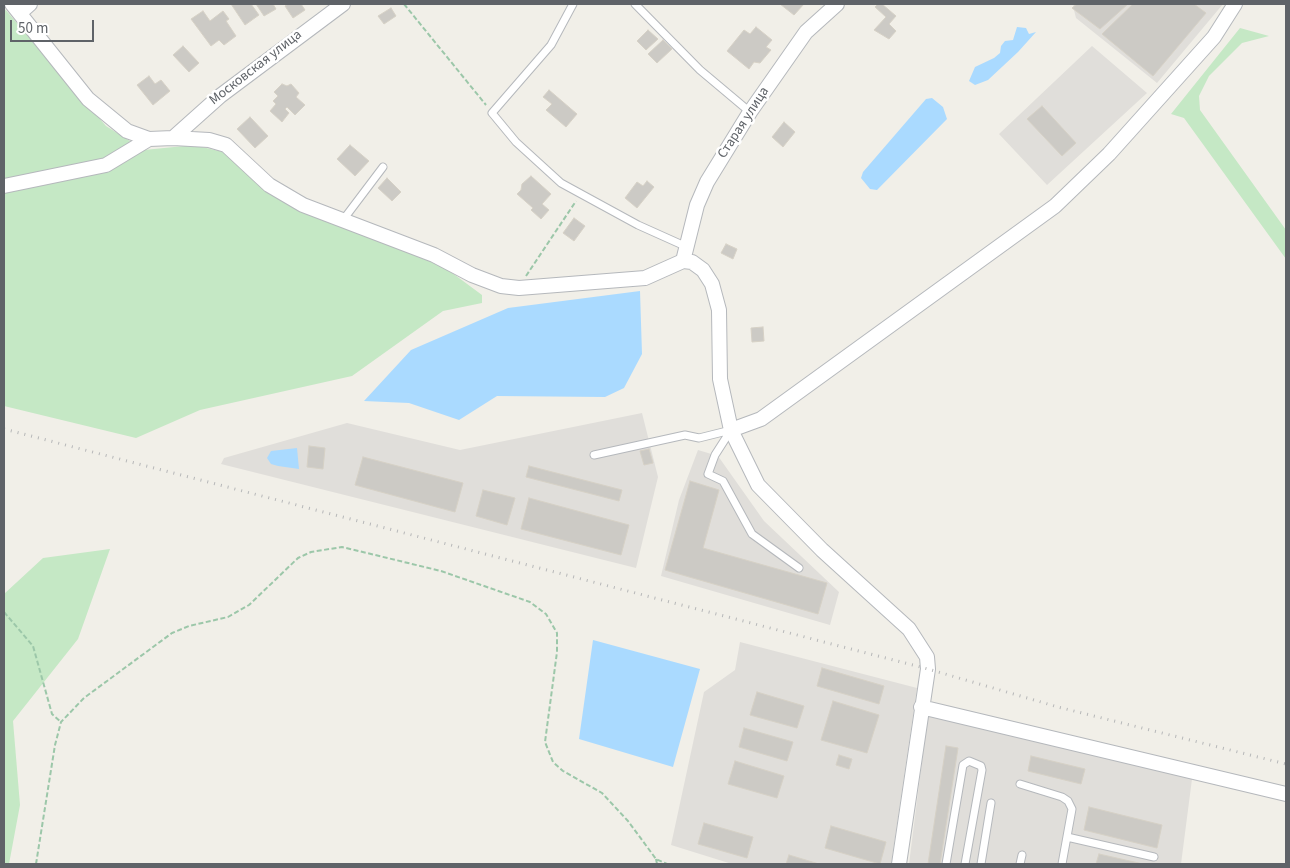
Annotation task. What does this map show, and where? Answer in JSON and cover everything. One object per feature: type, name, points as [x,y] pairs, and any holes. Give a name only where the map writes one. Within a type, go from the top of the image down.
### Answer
[{"type":"street","name":"Московская улица","points":[[173,138],[220,96],[343,4]]},
{"type":"street","name":"Старая улица","points":[[683,261],[697,205],[707,182],[750,112],[806,32],[837,4]]},
{"type":"street","points":[[731,430],[761,419],[1054,206],[1122,140],[1214,37],[1235,4]]},
{"type":"street","points":[[21,7],[88,99],[127,131],[149,139],[209,140],[226,146],[269,184],[304,205],[434,255],[472,275],[501,286],[519,288],[645,278],[683,261],[692,262],[702,270],[712,284],[719,310],[720,379],[731,430],[758,485],[822,550],[909,630],[919,642],[927,657],[928,669],[899,864]]},
{"type":"street","points":[[4,186],[106,165],[149,139]]},
{"type":"street","points":[[921,707],[1286,794]]},
{"type":"lane","points":[[573,4],[550,45],[492,113],[516,142],[562,183],[638,225],[687,247]]},
{"type":"lane","points":[[635,4],[700,70],[750,112]]},
{"type":"lane","points":[[343,220],[383,166]]},
{"type":"lane","points":[[594,455],[685,434],[700,438],[731,430]]},
{"type":"lane","points":[[731,430],[715,455],[708,474],[723,481],[752,534],[799,568]]},
{"type":"lane","points":[[946,864],[963,765],[969,762],[982,766],[982,770],[965,864]]},
{"type":"lane","points":[[1020,784],[1062,797],[1068,801],[1072,809],[1062,864]]},
{"type":"lane","points":[[981,864],[991,803]]},
{"type":"lane","points":[[1067,837],[1154,857]]},
{"type":"lane","points":[[1020,864],[1022,855]]},
{"type":"path","points":[[404,4],[492,113]]},
{"type":"path","points":[[519,288],[551,235],[580,194]]},
{"type":"path","points":[[36,864],[55,744],[61,722],[84,698],[172,633],[189,626],[228,617],[249,605],[298,558],[311,552],[342,547],[440,571],[530,602],[546,614],[557,633],[558,652],[545,742],[553,762],[562,771],[602,793],[628,821],[656,859],[657,864]]},
{"type":"path","points":[[4,612],[33,646],[52,714],[61,722]]},
{"type":"path","points":[[656,859],[667,864]]},
{"type":"shaded area","points":[[1075,4],[1223,4],[1157,83],[1076,18],[1073,6]]},
{"type":"shaded area","points":[[1092,46],[1147,93],[1047,185],[999,134]]},
{"type":"shaded area","points":[[642,413],[658,477],[636,568],[221,464],[224,458],[347,423],[460,450]]},
{"type":"shaded area","points":[[698,450],[718,456],[764,521],[839,592],[830,625],[661,576],[679,500]]},
{"type":"shaded area","points":[[740,642],[917,688],[891,864],[732,864],[671,845],[704,692],[735,670]]},
{"type":"shaded area","points":[[928,714],[1192,779],[1181,864],[909,864]]},
{"type":"green space","points":[[4,8],[106,126],[144,150],[194,145],[223,152],[266,188],[432,258],[482,295],[482,303],[443,311],[352,376],[200,410],[136,438],[4,406]]},
{"type":"green space","points":[[1240,28],[1269,36],[1242,43],[1209,76],[1199,96],[1200,110],[1286,230],[1286,259],[1184,118],[1171,114]]},
{"type":"green space","points":[[110,549],[78,639],[13,721],[20,805],[9,864],[4,864],[4,594],[43,558]]},
{"type":"water","points":[[1017,27],[1026,28],[1029,34],[1036,32],[988,80],[975,85],[969,81],[975,67],[1000,53],[1001,46],[1005,41],[1013,40]]},
{"type":"water","points":[[932,98],[943,107],[947,119],[877,190],[870,189],[861,178],[863,172],[926,99]]},
{"type":"water","points":[[640,291],[642,354],[624,388],[605,397],[497,396],[459,420],[409,403],[364,401],[411,350],[508,308]]},
{"type":"water","points":[[297,448],[299,469],[271,464],[267,458],[271,451]]},
{"type":"water","points":[[593,640],[700,669],[673,767],[579,739]]},
{"type":"building","points":[[231,4],[251,4],[259,15],[245,25]]},
{"type":"building","points":[[256,4],[273,4],[276,9],[264,16]]},
{"type":"building","points":[[288,4],[301,4],[305,10],[293,18],[285,6]]},
{"type":"building","points":[[780,4],[804,4],[794,15]]},
{"type":"building","points":[[878,4],[882,4],[896,16],[889,24],[896,31],[889,39],[874,30],[886,17],[875,7]]},
{"type":"building","points":[[1077,4],[1128,4],[1100,29],[1072,8]]},
{"type":"building","points":[[1133,4],[1194,4],[1206,13],[1153,76],[1102,34]]},
{"type":"building","points":[[391,8],[396,16],[384,24],[378,16]]},
{"type":"building","points":[[203,11],[210,21],[223,11],[229,19],[226,21],[236,36],[224,45],[219,40],[211,46],[191,19]]},
{"type":"building","points":[[756,27],[772,40],[766,47],[771,50],[760,63],[754,62],[749,69],[727,51],[744,30],[750,34]]},
{"type":"building","points":[[648,30],[658,39],[646,50],[637,41]]},
{"type":"building","points":[[663,40],[672,49],[657,63],[648,54]]},
{"type":"building","points":[[183,46],[199,63],[189,72],[173,55]]},
{"type":"building","points":[[149,76],[155,84],[161,80],[170,91],[153,105],[137,85]]},
{"type":"building","points":[[282,84],[287,86],[291,84],[299,93],[296,97],[305,105],[295,115],[287,107],[285,109],[289,113],[282,122],[270,111],[276,104],[273,101],[278,96],[274,92]]},
{"type":"building","points":[[549,90],[577,114],[566,127],[546,110],[552,104],[543,97]]},
{"type":"building","points":[[1042,106],[1076,143],[1062,156],[1027,119]]},
{"type":"building","points":[[250,117],[268,136],[255,148],[237,129]]},
{"type":"building","points":[[784,122],[795,132],[783,147],[772,137]]},
{"type":"building","points":[[350,145],[369,161],[355,176],[337,159]]},
{"type":"building","points":[[531,176],[551,194],[542,204],[549,210],[541,219],[531,210],[533,208],[517,194],[521,190],[522,184]]},
{"type":"building","points":[[387,178],[401,192],[392,201],[378,188]]},
{"type":"building","points":[[647,181],[654,187],[637,208],[625,198],[637,182],[643,186]]},
{"type":"building","points":[[574,218],[585,226],[574,241],[563,233]]},
{"type":"building","points":[[726,244],[737,249],[733,259],[721,253]]},
{"type":"building","points":[[763,327],[764,341],[752,342],[751,328]]},
{"type":"building","points":[[309,446],[325,448],[323,469],[307,467]]},
{"type":"building","points":[[649,449],[653,463],[644,465],[640,451]]},
{"type":"building","points":[[363,457],[463,483],[455,512],[355,485]]},
{"type":"building","points":[[529,466],[622,490],[619,501],[526,477]]},
{"type":"building","points":[[690,481],[719,490],[703,548],[827,583],[818,614],[665,570]]},
{"type":"building","points":[[483,490],[515,498],[507,525],[476,516]]},
{"type":"building","points":[[529,498],[629,525],[621,555],[521,529]]},
{"type":"building","points":[[822,668],[884,686],[879,704],[817,686]]},
{"type":"building","points":[[757,692],[804,706],[797,728],[750,715]]},
{"type":"building","points":[[833,701],[879,715],[867,753],[821,740]]},
{"type":"building","points":[[744,728],[793,742],[787,761],[739,747]]},
{"type":"building","points":[[946,746],[958,748],[940,864],[928,864]]},
{"type":"building","points":[[839,755],[852,759],[849,769],[836,765]]},
{"type":"building","points":[[1031,756],[1085,769],[1081,784],[1028,771]]},
{"type":"building","points":[[735,761],[784,776],[777,798],[728,784]]},
{"type":"building","points":[[1089,807],[1162,825],[1157,848],[1084,830]]},
{"type":"building","points":[[704,823],[753,837],[747,858],[698,844]]},
{"type":"building","points":[[831,826],[886,842],[880,864],[825,848]]},
{"type":"building","points":[[1099,854],[1143,864],[1096,864]]},
{"type":"building","points":[[789,855],[819,864],[786,864]]},
{"type":"railway","points":[[4,429],[928,669],[1058,707],[1286,764]]}]
